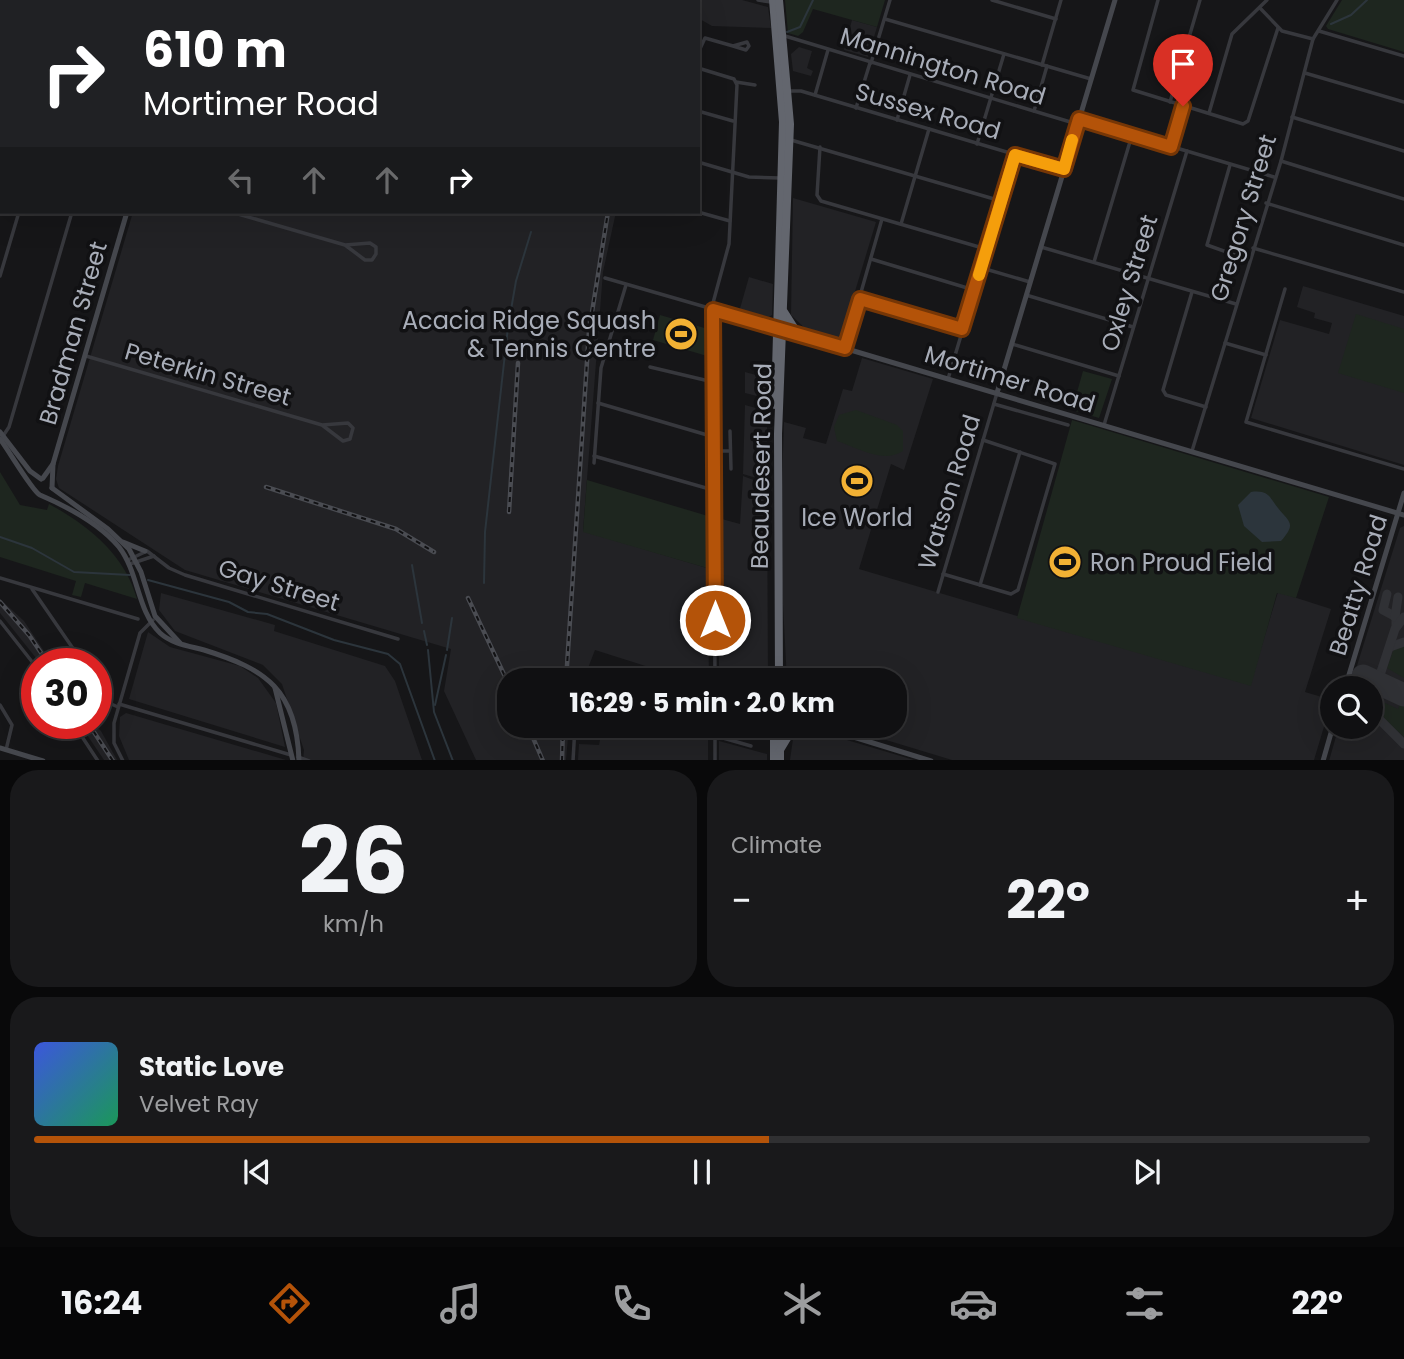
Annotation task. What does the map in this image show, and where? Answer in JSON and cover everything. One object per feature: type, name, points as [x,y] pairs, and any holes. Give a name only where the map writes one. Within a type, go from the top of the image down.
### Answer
[{"type":"highway","name":"Beaudesert Road","points":[[774,668],[773,484],[788,47],[775,0]]},
{"type":"highway","name":"Beaudesert Road","points":[[775,0],[789,140],[778,434],[779,668]]},
{"type":"highway","points":[[782,349],[800,334],[784,312]]},
{"type":"highway","points":[[774,738],[774,760]]},
{"type":"highway","points":[[780,738],[780,760]]},
{"type":"highway","points":[[780,750],[787,738]]},
{"type":"main road","name":"Watson Road","points":[[997,393],[1115,0]]},
{"type":"main road","name":"Bradman Street","points":[[51,485],[53,464],[126,214]]},
{"type":"main road","name":"Mortimer Road","points":[[780,329],[1401,514]]},
{"type":"main road","points":[[1,436],[30,471],[123,542],[145,551]]},
{"type":"main road","points":[[1,436],[39,495],[45,495],[102,530],[132,560]]},
{"type":"main road","name":"Bradman Street","points":[[35,488],[53,464]]},
{"type":"main road","points":[[45,495],[51,485]]},
{"type":"main road","name":"Beatty Road","points":[[1349,676],[1401,514],[1404,493]]},
{"type":"main road","points":[[123,542],[154,620],[164,636],[246,664],[261,673],[275,688],[288,708],[296,759]]},
{"type":"main road","points":[[857,738],[928,760]]},
{"type":"main road","points":[[1323,760],[1329,739]]},
{"type":"main road","points":[[3,749],[40,760]]},
{"type":"street","points":[[758,0],[775,0]]},
{"type":"street","points":[[856,108],[890,0]]},
{"type":"street","points":[[992,0],[1056,19]]},
{"type":"street","points":[[1034,111],[1062,0]]},
{"type":"street","points":[[1158,0],[1133,90],[1246,123],[1278,28]]},
{"type":"street","points":[[1170,102],[1200,0]]},
{"type":"street","points":[[1209,113],[1232,34],[1267,0]]},
{"type":"street","name":"Gregory Street","points":[[1192,451],[1281,161],[1313,39],[1337,0]]},
{"type":"street","points":[[1260,8],[1278,28],[1313,39]]},
{"type":"street","points":[[885,19],[1091,79]]},
{"type":"street","points":[[1319,31],[1404,56]]},
{"type":"street","name":"Mannington Road","points":[[783,35],[799,43],[991,99],[1132,135],[1274,177]]},
{"type":"street","points":[[700,47],[703,38],[733,46]]},
{"type":"street","name":"Mannington Road","points":[[788,47],[799,43]]},
{"type":"street","points":[[815,96],[828,50]]},
{"type":"street","points":[[977,144],[1004,54]]},
{"type":"street","points":[[700,69],[736,82],[755,85]]},
{"type":"street","points":[[1305,73],[1404,102]]},
{"type":"street","points":[[897,120],[910,75]]},
{"type":"street","points":[[715,668],[713,310],[716,284],[729,244],[736,82]]},
{"type":"street","name":"Sussex Road","points":[[785,91],[815,96],[1064,169]]},
{"type":"street","points":[[1171,147],[1183,106]]},
{"type":"street","points":[[700,112],[733,121]]},
{"type":"street","points":[[1292,117],[1404,151]]},
{"type":"street","points":[[901,224],[929,130]]},
{"type":"street","points":[[1094,262],[1132,135]]},
{"type":"street","points":[[789,140],[1001,201]]},
{"type":"street","points":[[820,147],[818,199],[986,249]]},
{"type":"street","name":"Oxley Street","points":[[1104,425],[1186,151]]},
{"type":"street","points":[[948,379],[1015,155]]},
{"type":"street","points":[[1281,161],[1404,199]]},
{"type":"street","points":[[700,163],[750,177],[782,178]]},
{"type":"street","points":[[1230,164],[1207,245],[1249,260]]},
{"type":"street","points":[[1266,203],[1404,245]]},
{"type":"street","points":[[700,213],[730,221]]},
{"type":"street","points":[[0,276],[18,214]]},
{"type":"street","points":[[1,436],[9,427],[71,214]]},
{"type":"street","points":[[238,214],[345,245],[370,243],[377,252],[373,259],[365,260],[345,245]]},
{"type":"street","points":[[845,348],[882,219]]},
{"type":"street","points":[[1041,247],[1236,304]]},
{"type":"street","points":[[1253,248],[1404,292]]},
{"type":"street","points":[[871,259],[974,290]]},
{"type":"street","points":[[981,267],[1030,282]]},
{"type":"street","name":"Mortimer Road","points":[[605,278],[780,329]]},
{"type":"street","points":[[594,463],[601,368],[626,285]]},
{"type":"street","points":[[1286,289],[1246,422],[1404,470]]},
{"type":"street","points":[[1192,292],[1163,390],[1166,395],[1206,407]]},
{"type":"street","points":[[1026,295],[1133,327]]},
{"type":"street","points":[[860,299],[962,329]]},
{"type":"street","points":[[1225,343],[1266,355]]},
{"type":"street","points":[[1012,344],[1119,376]]},
{"type":"street","name":"Peterkin Street","points":[[85,356],[322,425],[348,423],[354,433],[350,439],[343,441],[322,425]]},
{"type":"street","points":[[650,367],[713,382]]},
{"type":"street","name":"Watson Road","points":[[938,592],[997,393]]},
{"type":"street","points":[[598,403],[713,437]]},
{"type":"street","name":"Mortimer Road","points":[[994,404],[1068,425]]},
{"type":"street","points":[[730,431],[731,469]]},
{"type":"street","points":[[943,574],[1015,594],[1054,463],[983,440]]},
{"type":"street","points":[[714,451],[730,451]]},
{"type":"street","points":[[980,585],[1020,452]]},
{"type":"street","points":[[594,456],[713,490]]},
{"type":"street","points":[[132,560],[145,551]]},
{"type":"street","name":"Gay Street","points":[[145,551],[185,575],[398,639]]},
{"type":"street","points":[[132,560],[154,556]]},
{"type":"street","points":[[0,579],[138,619]]},
{"type":"street","points":[[32,589],[73,648]]},
{"type":"street","points":[[123,760],[113,739],[118,706],[140,633],[154,620]]},
{"type":"street","points":[[1,624],[21,648]]},
{"type":"street","points":[[112,704],[296,759]]},
{"type":"street","points":[[0,705],[12,725],[3,749]]},
{"type":"street","points":[[573,760],[574,738]]},
{"type":"street","points":[[715,738],[715,760]]},
{"type":"street","points":[[722,738],[751,746]]},
{"type":"street","points":[[84,739],[97,760]]},
{"type":"shaded area","points":[[700,0],[742,0],[768,7],[771,28],[712,26],[700,19]]},
{"type":"shaded area","points":[[785,0],[885,0],[877,27],[813,9],[803,32],[798,36],[788,33]]},
{"type":"shaded area","points":[[1342,0],[1404,0],[1404,52],[1328,29],[1326,26]]},
{"type":"shaded area","points":[[852,20],[877,27],[868,57],[844,50]]},
{"type":"shaded area","points":[[799,47],[812,51],[807,68],[813,71],[811,76],[793,71],[791,54]]},
{"type":"shaded area","points":[[793,198],[876,222],[840,341],[808,331],[791,315]]},
{"type":"shaded area","points":[[132,214],[616,214],[603,272],[583,531],[707,568],[709,668],[652,668],[595,650],[588,668],[497,668],[497,738],[568,738],[566,760],[476,760],[444,691],[451,649],[185,570],[59,488],[56,479]]},
{"type":"shaded area","points":[[749,277],[773,284],[772,315],[769,317],[739,312]]},
{"type":"shaded area","points":[[1303,286],[1404,316],[1404,465],[1251,418],[1280,320],[1329,334],[1332,323],[1314,318],[1315,313],[1297,307]]},
{"type":"shaded area","points":[[1356,314],[1404,329],[1404,393],[1338,373]]},
{"type":"shaded area","name":"Acacia Ridge Squash & Tennis Centre","points":[[660,315],[708,329],[707,356],[653,340]]},
{"type":"shaded area","points":[[862,358],[933,379],[904,470],[891,464],[859,569],[1250,685],[1278,592],[1331,609],[1305,692],[1320,696],[1320,739],[1314,760],[952,760],[880,738],[907,738],[907,668],[786,668],[780,547],[784,422],[806,428],[803,438],[826,444],[843,389],[852,391]]},
{"type":"shaded area","points":[[1083,371],[1112,379],[1099,418],[1072,410]]},
{"type":"shaded area","points":[[745,372],[770,379],[769,399],[745,393]]},
{"type":"shaded area","points":[[745,405],[767,411],[767,481],[743,474]]},
{"type":"shaded area","points":[[856,410],[897,425],[903,431],[903,451],[895,455],[879,455],[837,441],[834,427],[839,415]]},
{"type":"shaded area","points":[[1072,420],[1329,497],[1296,598],[1277,593],[1251,686],[1017,618]]},
{"type":"shaded area","points":[[0,472],[20,505],[47,510],[49,504],[78,522],[103,543],[124,569],[137,599],[85,583],[81,597],[72,595],[76,581],[0,557]]},
{"type":"shaded area","points":[[743,476],[767,485],[768,668],[719,666],[718,518],[740,524]]},
{"type":"shaded area","points":[[587,480],[708,516],[707,568],[583,532]]},
{"type":"shaded area","points":[[1251,492],[1268,495],[1290,523],[1289,530],[1281,541],[1262,542],[1244,526],[1238,505]]},
{"type":"shaded area","points":[[1404,526],[1404,760],[1329,760],[1335,739],[1383,739],[1383,676],[1354,676],[1400,528]]},
{"type":"shaded area","points":[[161,593],[275,625],[274,631],[385,666],[395,681],[422,760],[303,760],[304,750],[282,684],[263,665],[175,631],[159,610]]},
{"type":"shaded area","points":[[0,599],[24,621],[42,648],[28,648],[0,613]]},
{"type":"shaded area","points":[[148,632],[170,647],[240,666],[258,678],[276,703],[285,747],[129,699]]},
{"type":"shaded area","points":[[1404,646],[1404,678],[1387,668],[1393,651]]},
{"type":"shaded area","points":[[1383,702],[1398,709],[1401,702],[1404,704],[1404,737],[1385,719]]},
{"type":"shaded area","points":[[126,713],[286,760],[129,760],[119,736],[120,717]]},
{"type":"shaded area","points":[[600,738],[705,738],[708,739],[708,760],[578,760],[579,744],[599,745]]},
{"type":"shaded area","points":[[840,738],[914,760],[790,760],[793,739]]},
{"type":"shaded area","points":[[90,739],[105,739],[117,760],[104,760]]},
{"type":"shaded area","points":[[719,741],[767,754],[767,760],[719,760]]},
{"type":"waterway","points":[[787,32],[800,27],[813,0]]},
{"type":"waterway","points":[[1331,24],[1351,15],[1367,0]]},
{"type":"waterway","points":[[484,583],[485,532],[508,327],[516,281],[531,232]]},
{"type":"waterway","points":[[0,537],[32,548],[74,572],[130,575]]},
{"type":"waterway","points":[[412,565],[422,623]]},
{"type":"waterway","points":[[148,580],[229,602],[248,612],[267,614],[334,640],[388,654],[400,664],[435,760]]},
{"type":"waterway","points":[[447,650],[452,618]]},
{"type":"waterway","points":[[424,631],[427,645]]},
{"type":"waterway","points":[[428,650],[434,712],[453,760]]},
{"type":"waterway","points":[[435,705],[446,655]]},
{"type":"taxiway","points":[[1387,594],[1383,610],[1396,617],[1396,627]]},
{"type":"taxiway","points":[[1395,617],[1398,597]]},
{"type":"taxiway","points":[[1380,676],[1395,629],[1404,617]]},
{"type":"taxiway","points":[[1390,647],[1404,642]]},
{"type":"taxiway","points":[[1387,686],[1377,682],[1373,675],[1366,678],[1371,685],[1380,685],[1404,695]]},
{"type":"taxiway","points":[[1383,723],[1404,744]]},
{"type":"runway","points":[[1383,685],[1404,695]]},
{"type":"railway","points":[[567,668],[589,331],[608,214]]},
{"type":"railway","points":[[509,512],[518,363]]},
{"type":"railway","points":[[266,487],[396,529],[434,552]]},
{"type":"railway","points":[[468,598],[501,668]]},
{"type":"railway","points":[[0,602],[38,648]]},
{"type":"railway","points":[[533,738],[543,760]]},
{"type":"railway","points":[[562,760],[563,738]]},
{"type":"railway","points":[[99,739],[112,760]]},
{"type":"slow traffic","points":[[979,275],[1015,155],[1064,169],[1072,140]]},
{"type":"place","name":"Acacia Ridge Squash & Tennis Centre","points":[[681,334]]},
{"type":"place","name":"Ice World","points":[[857,481]]},
{"type":"place","name":"Ron Proud Field","points":[[1065,562]]},
{"type":"route","points":[[715,620],[713,310],[845,348],[860,299],[962,329],[1015,155],[1064,169],[1079,119],[1171,147],[1183,106]]}]
